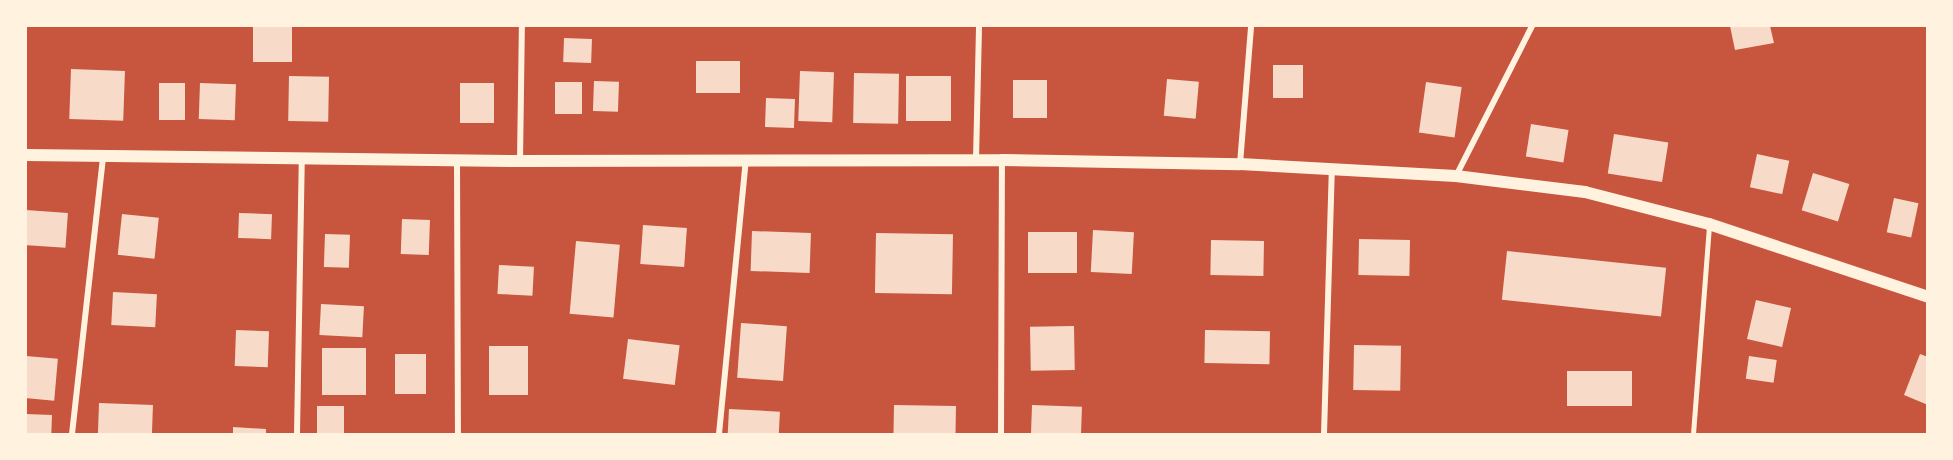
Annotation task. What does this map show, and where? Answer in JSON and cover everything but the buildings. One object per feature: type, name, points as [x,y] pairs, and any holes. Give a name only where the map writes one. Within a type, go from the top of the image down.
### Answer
[{"type":"main road","points":[[26,155],[103,158],[457,158],[520,161],[976,162],[1002,160],[1240,165],[1456,176],[1585,192],[1709,224],[1928,297]]},
{"type":"street","points":[[520,161],[522,26]]},
{"type":"street","points":[[976,162],[979,26]]},
{"type":"street","points":[[1240,165],[1251,26]]},
{"type":"street","points":[[1456,176],[1532,26]]},
{"type":"street","points":[[297,435],[302,157]]},
{"type":"street","points":[[72,435],[103,158]]},
{"type":"street","points":[[457,158],[458,435]]},
{"type":"street","points":[[1001,435],[1002,160]]},
{"type":"street","points":[[718,435],[746,161]]},
{"type":"street","points":[[1324,435],[1332,169]]},
{"type":"lane","points":[[1693,435],[1709,224]]}]
